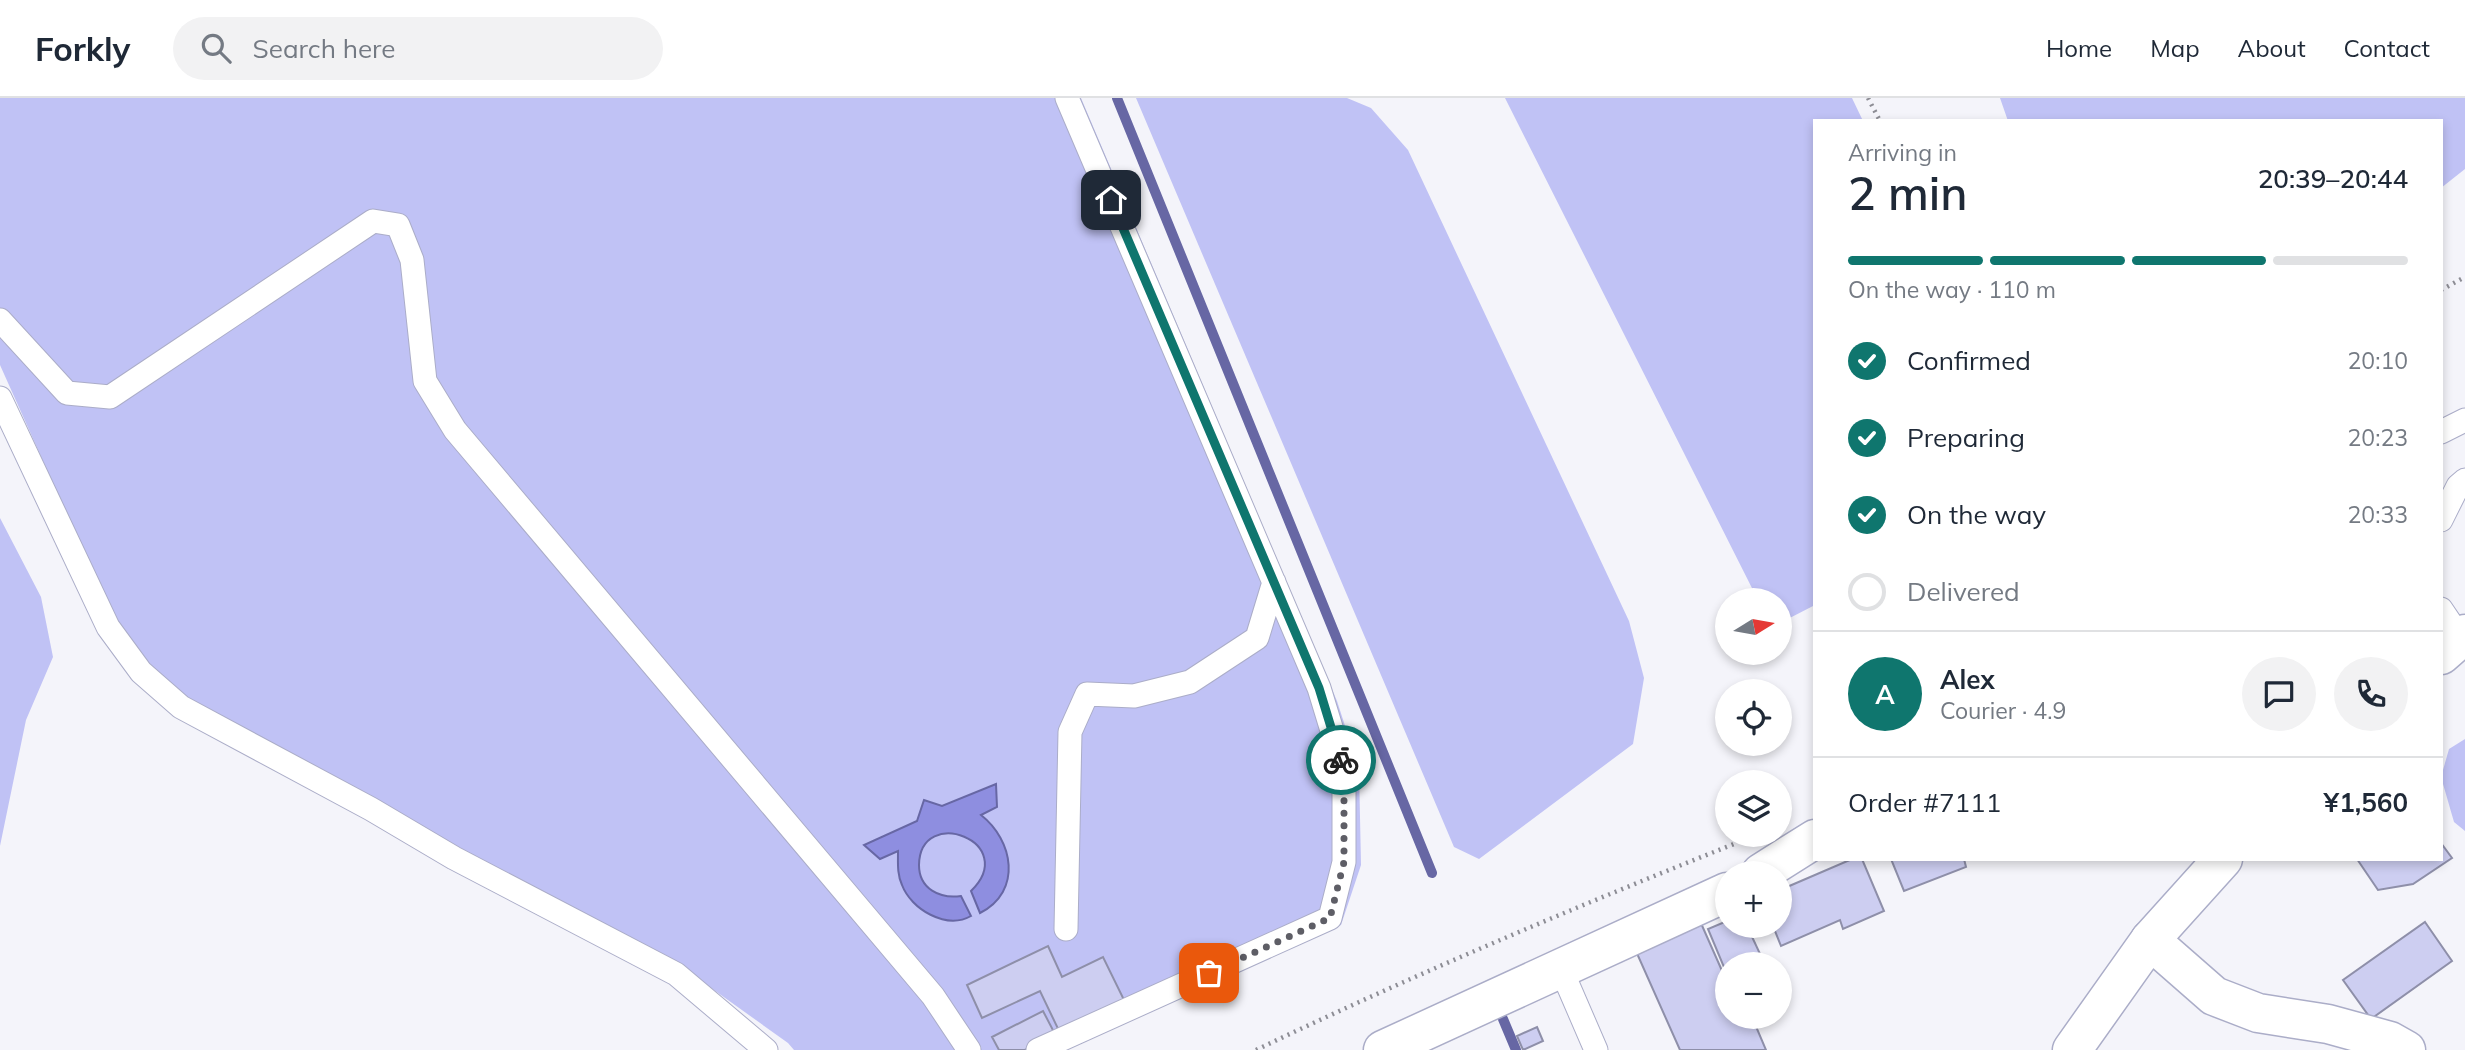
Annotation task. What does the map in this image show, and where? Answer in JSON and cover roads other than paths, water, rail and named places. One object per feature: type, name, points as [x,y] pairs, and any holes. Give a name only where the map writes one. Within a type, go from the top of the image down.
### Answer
[{"type":"street","points":[[1780,861],[1813,840]]},
{"type":"street","points":[[2071,1050],[2150,940],[2221,861]]},
{"type":"street","points":[[1383,1050],[1715,898]]},
{"type":"street","points":[[2150,940],[2214,996],[2258,1013],[2328,1024],[2390,1041],[2406,1050]]},
{"type":"lane","points":[[1038,1050],[1330,918],[1344,862],[1344,770],[1319,688],[1067,98]]},
{"type":"lane","points":[[0,320],[67,393],[110,397],[373,221],[398,225],[412,260],[425,382],[455,430],[933,996],[969,1050]]},
{"type":"lane","points":[[0,398],[108,627],[141,672],[181,707],[371,809],[454,858],[676,974],[766,1050]]},
{"type":"lane","points":[[2443,431],[2465,420]]},
{"type":"lane","points":[[2443,516],[2458,486],[2465,480]]},
{"type":"lane","points":[[1066,929],[1070,732],[1087,694],[1134,696],[1190,682],[1257,638],[1274,582]]},
{"type":"lane","points":[[1561,969],[1596,1050]]},
{"type":"water","points":[[996,784],[997,807],[981,815],[992,825],[1006,851],[1008,879],[1003,892],[980,913],[971,891],[983,873],[984,858],[977,845],[964,837],[949,834],[935,836],[924,847],[919,865],[923,880],[938,894],[961,896],[971,916],[951,920],[930,915],[913,902],[902,885],[898,851],[880,859],[864,845],[917,821],[924,800],[942,806]]},
{"type":"waterway","points":[[1117,98],[1432,873]]},
{"type":"waterway","points":[[1503,1019],[1516,1050]]}]
